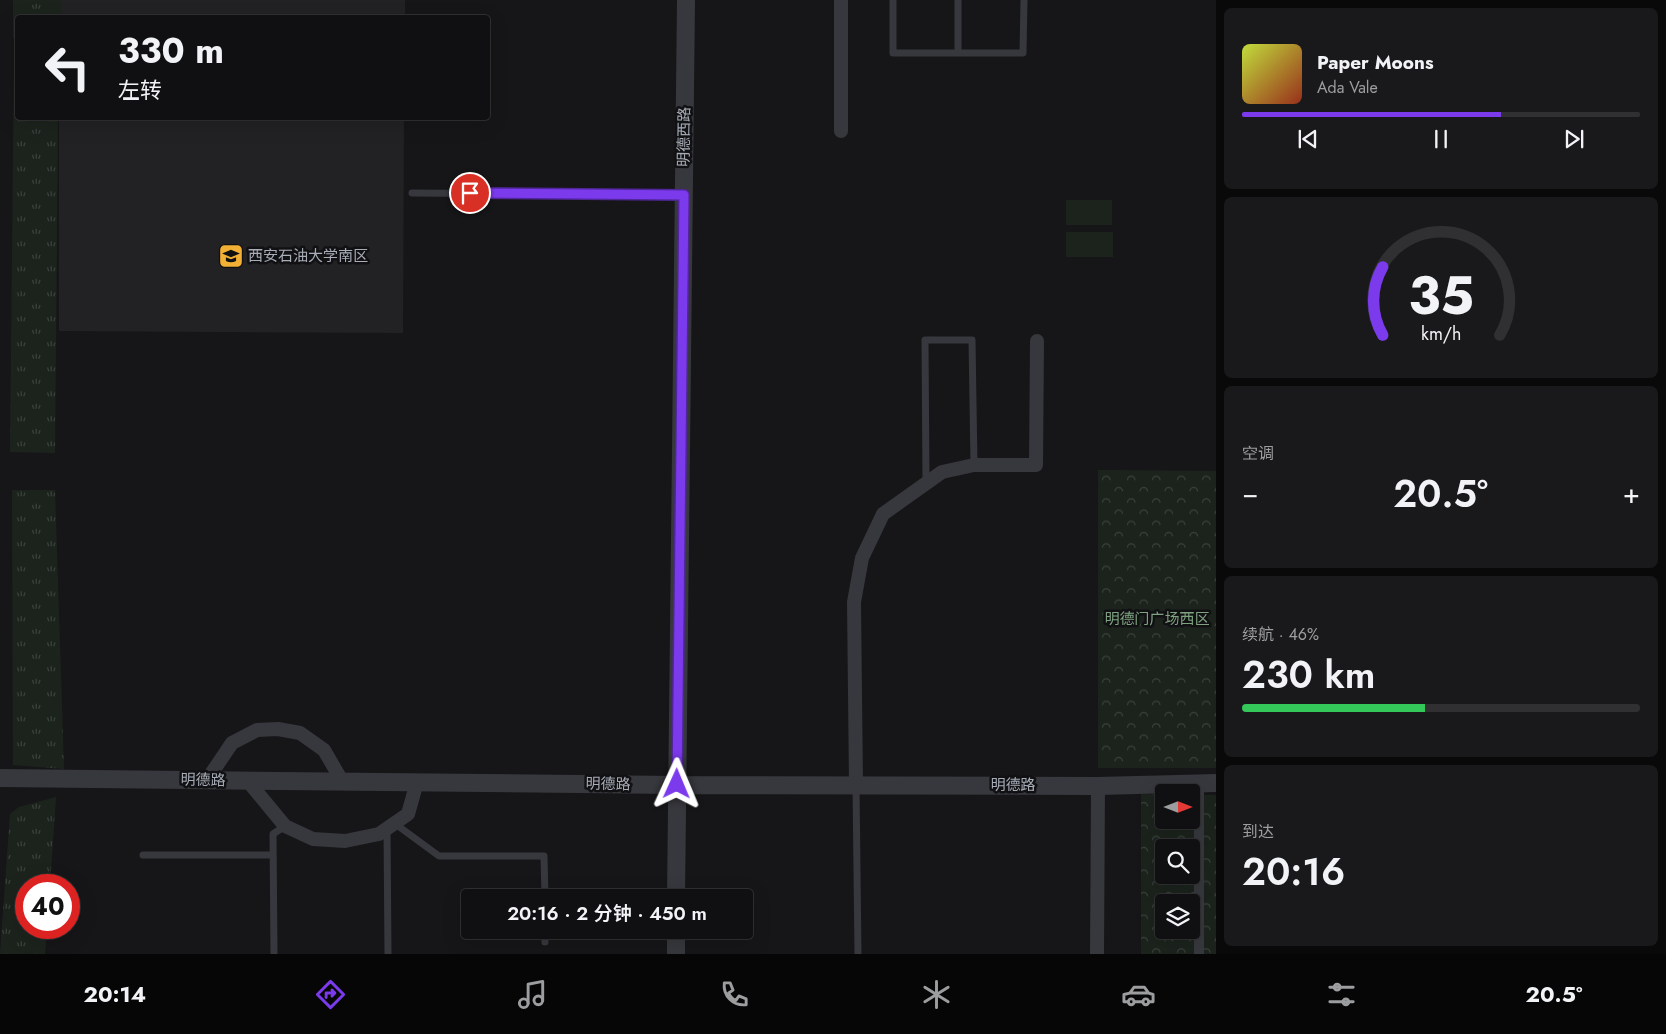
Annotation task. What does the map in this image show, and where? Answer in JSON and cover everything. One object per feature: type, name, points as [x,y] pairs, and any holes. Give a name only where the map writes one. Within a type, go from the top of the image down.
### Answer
[{"type":"street","name":"明德西路","points":[[676,889],[686,0]]},
{"type":"street","points":[[841,0],[841,131]]},
{"type":"street","points":[[856,785],[854,602],[862,558],[884,514],[942,472],[974,465],[1036,465],[1037,341]]},
{"type":"street","points":[[207,780],[232,743],[256,730],[278,729],[300,733],[324,750],[342,781]]},
{"type":"street","name":"明德路","points":[[0,778],[856,785],[1098,786],[1208,783]]},
{"type":"street","points":[[247,780],[285,826],[313,839],[345,841],[379,834],[408,814],[417,782]]},
{"type":"street","points":[[1199,954],[1208,783]]},
{"type":"street","points":[[1097,954],[1098,786]]},
{"type":"street","points":[[676,939],[676,954]]},
{"type":"lane","points":[[893,0],[893,53],[1023,53],[1024,0]]},
{"type":"lane","points":[[958,0],[958,53]]},
{"type":"lane","points":[[412,193],[684,195]]},
{"type":"lane","points":[[926,483],[925,340],[972,340],[974,465]]},
{"type":"lane","points":[[856,785],[858,954]]},
{"type":"lane","points":[[274,954],[273,834],[285,826]]},
{"type":"lane","points":[[391,826],[439,856],[544,856],[545,889]]},
{"type":"lane","points":[[388,954],[391,826]]},
{"type":"lane","points":[[143,855],[273,855]]},
{"type":"shaded area","points":[[61,0],[405,0],[405,15],[61,15]]},
{"type":"shaded area","name":"西安石油大学南区","points":[[59,120],[404,120],[403,333],[59,331]]},
{"type":"green space","points":[[13,0],[61,0],[61,15],[15,15],[15,38],[13,38]]},
{"type":"green space","points":[[15,66],[15,120],[58,120],[55,453],[10,452]]},
{"type":"green space","points":[[1066,200],[1112,200],[1112,225],[1066,225]]},
{"type":"green space","points":[[1066,232],[1113,232],[1113,257],[1066,257]]},
{"type":"green space","name":"明德门广场西区","points":[[1098,470],[1216,471],[1216,768],[1098,768]]},
{"type":"green space","points":[[12,490],[55,490],[64,769],[13,765]]},
{"type":"green space","points":[[1141,794],[1155,795],[1155,829],[1200,829],[1200,795],[1216,795],[1216,954],[1141,954]]},
{"type":"green space","points":[[56,797],[51,874],[15,874],[15,939],[46,939],[45,954],[0,954],[10,814],[19,807]]},
{"type":"place","name":"西安石油大学南区","points":[[231,256]]},
{"type":"route","points":[[470,193],[684,195],[677,784]]}]
